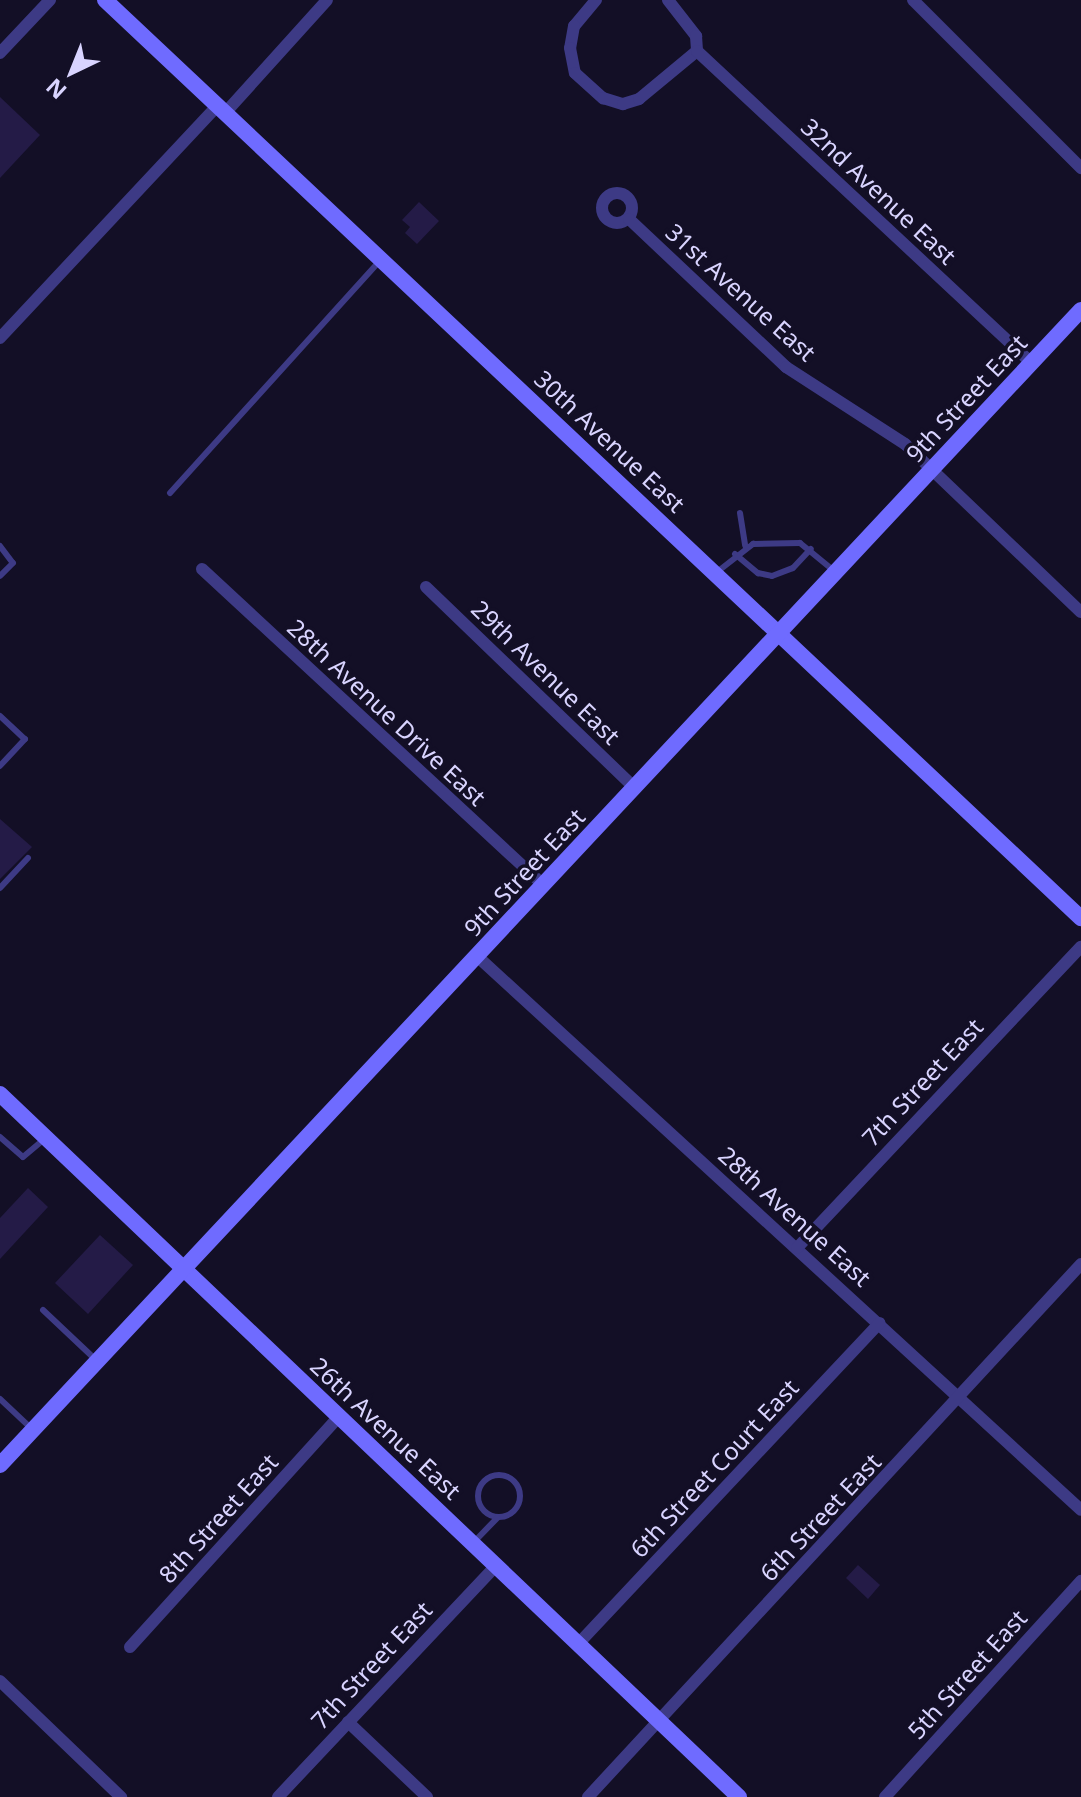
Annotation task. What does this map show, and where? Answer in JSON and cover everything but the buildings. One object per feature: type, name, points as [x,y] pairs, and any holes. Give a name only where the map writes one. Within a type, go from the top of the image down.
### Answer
[{"type":"street","points":[[0,53],[50,0]]},
{"type":"street","name":"30th Avenue East","points":[[105,0],[1081,918]]},
{"type":"street","points":[[0,338],[327,0]]},
{"type":"street","points":[[596,0],[574,26],[570,48],[575,73],[603,98],[623,104],[639,99],[697,51]]},
{"type":"street","name":"32nd Avenue East","points":[[668,0],[696,36],[697,51],[1031,363]]},
{"type":"street","points":[[913,0],[1081,168]]},
{"type":"street","name":"31st Avenue East","points":[[629,219],[786,367],[905,444],[1081,612]]},
{"type":"street","name":"9th Street East","points":[[0,1464],[1081,310]]},
{"type":"street","name":"28th Avenue Drive East","points":[[202,569],[544,886]]},
{"type":"street","name":"29th Avenue East","points":[[426,587],[635,788]]},
{"type":"street","name":"7th Street East","points":[[797,1248],[1081,947]]},
{"type":"street","name":"28th Avenue East","points":[[478,957],[1081,1510]]},
{"type":"street","name":"26th Avenue East","points":[[3,1104],[45,1137],[185,1268],[338,1418],[739,1797]]},
{"type":"street","name":"6th Street East","points":[[588,1797],[661,1722],[1081,1264]]},
{"type":"street","name":"6th Street Court East","points":[[579,1643],[880,1323]]},
{"type":"street","name":"8th Street East","points":[[130,1647],[338,1418]]},
{"type":"street","name":"7th Street East","points":[[278,1797],[497,1565]]},
{"type":"street","name":"5th Street East","points":[[885,1797],[1081,1581]]},
{"type":"street","points":[[2,1686],[121,1797]]},
{"type":"street","points":[[348,1722],[427,1797]]},
{"type":"lane","points":[[170,493],[381,260]]},
{"type":"lane","points":[[740,513],[745,546]]},
{"type":"lane","points":[[716,573],[745,546],[800,543],[836,572]]},
{"type":"lane","points":[[0,546],[13,563],[0,576]]},
{"type":"lane","points":[[735,554],[758,573],[772,576],[793,568],[811,549]]},
{"type":"lane","points":[[0,716],[25,739],[0,766]]},
{"type":"lane","points":[[0,888],[28,858]]},
{"type":"lane","points":[[0,1137],[23,1157],[45,1137]]},
{"type":"lane","points":[[43,1310],[97,1362]]},
{"type":"lane","points":[[0,1399],[33,1430]]},
{"type":"lane","points":[[473,1543],[497,1518],[510,1515],[521,1497],[516,1484],[498,1475],[481,1486],[478,1499],[484,1512],[497,1518]]}]
